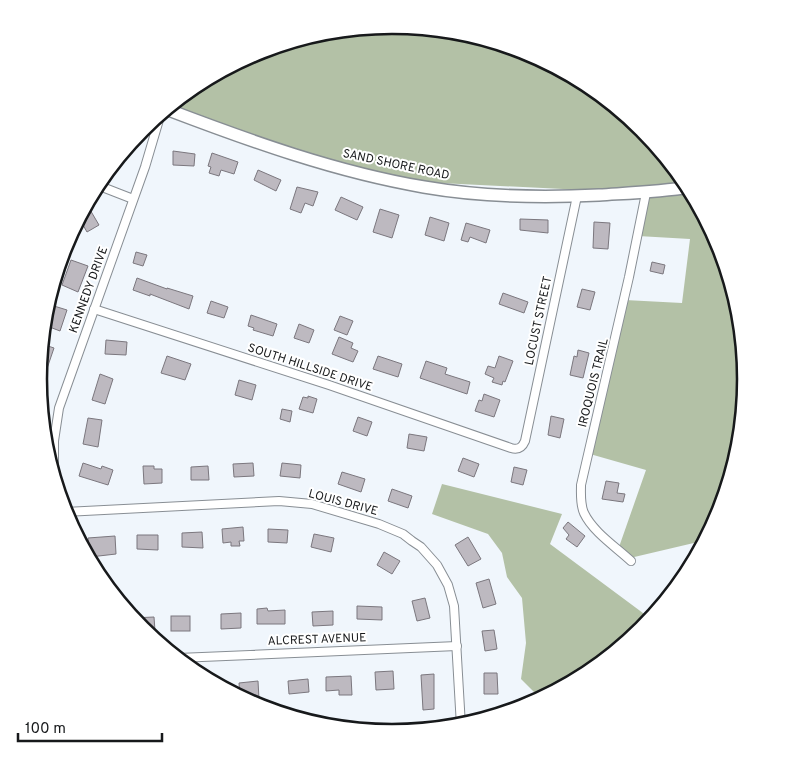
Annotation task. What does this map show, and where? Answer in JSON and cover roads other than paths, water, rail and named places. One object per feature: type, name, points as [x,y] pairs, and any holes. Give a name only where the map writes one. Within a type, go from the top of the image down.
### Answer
[{"type":"street","name":"SAND SHORE ROAD","points":[[174,112],[263,144],[392,181],[440,190],[537,197],[646,193],[681,188]]},
{"type":"street","name":"KENNEDY DRIVE","points":[[54,446],[59,408],[145,167],[157,127]]},
{"type":"street","points":[[104,188],[133,199]]},
{"type":"street","name":"IROQUOIS TRAIL","points":[[630,561],[595,528],[587,517],[581,503],[581,485],[630,277],[646,193]]},
{"type":"street","name":"LOCUST STREET","points":[[518,449],[524,441],[578,196]]},
{"type":"street","name":"SOUTH HILLSIDE DRIVE","points":[[94,309],[329,385],[518,449]]},
{"type":"street","name":"LOUIS DRIVE","points":[[74,512],[279,501],[312,504],[379,524],[403,534],[421,548],[437,565],[448,586],[454,606],[461,718]]},
{"type":"street","name":"ALCREST AVENUE","points":[[189,658],[457,646]]}]
